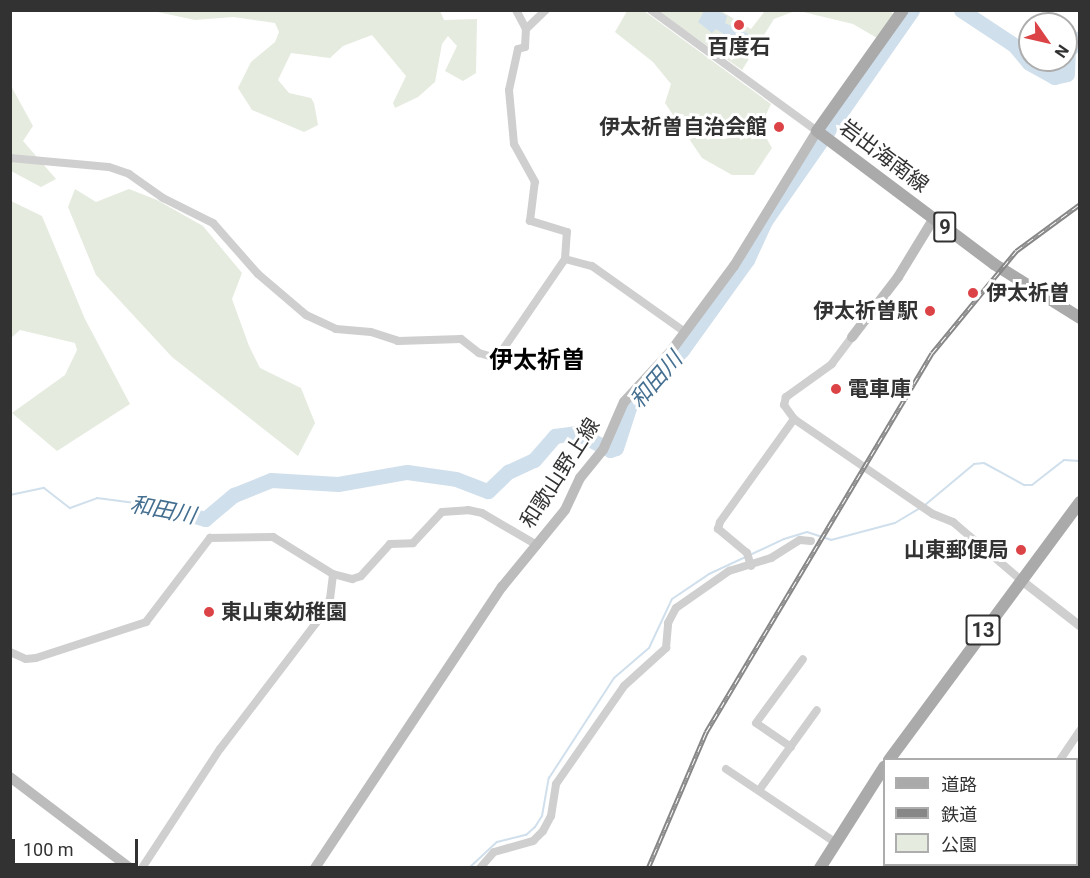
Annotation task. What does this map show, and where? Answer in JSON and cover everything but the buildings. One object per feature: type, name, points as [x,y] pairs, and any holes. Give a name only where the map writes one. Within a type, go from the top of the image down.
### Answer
[{"type":"main road","name":"岩出海南線","points":[[903,10],[821,134],[1000,268],[1080,318]]},
{"type":"main road","name":"和歌山野上線","points":[[315,867],[502,586],[552,529],[580,478],[604,448],[624,402],[685,332],[734,266],[821,134]]},
{"type":"main road","points":[[852,337],[898,277],[934,219]]},
{"type":"main road","name":"13","points":[[890,758],[1080,502]]},
{"type":"main road","points":[[820,867],[883,770]]},
{"type":"main road","points":[[10,777],[130,867]]},
{"type":"street","points":[[10,158],[109,167],[129,174],[163,198],[213,223],[258,274],[306,315],[336,329],[371,332],[398,341],[461,339],[478,353],[497,358],[565,259],[567,232],[530,221],[535,182],[514,144],[509,82],[518,49],[525,47],[526,28],[516,10]]},
{"type":"street","points":[[526,28],[546,10]]},
{"type":"street","points":[[651,10],[821,134]]},
{"type":"street","points":[[565,259],[592,266],[685,332]]},
{"type":"street","points":[[852,337],[832,364],[786,397],[784,405],[794,419],[933,514],[953,522],[1080,626]]},
{"type":"street","points":[[751,566],[747,553],[718,529],[720,522],[794,419]]},
{"type":"street","points":[[10,652],[26,659],[36,658],[146,622],[210,538],[273,537],[333,574],[352,579],[361,576],[390,544],[413,543],[442,512],[454,510],[482,513],[537,545]]},
{"type":"street","points":[[480,867],[494,852],[533,841],[543,831],[551,816],[556,784],[624,686],[666,648],[668,623],[676,608],[718,577],[751,566],[800,540],[811,542]]},
{"type":"street","points":[[142,867],[220,748],[316,623],[330,599],[333,574]]},
{"type":"street","points":[[791,747],[756,723],[803,659]]},
{"type":"street","points":[[760,789],[818,710]]},
{"type":"street","points":[[1061,758],[1080,730]]},
{"type":"street","points":[[726,769],[760,789],[836,843]]},
{"type":"green space","points":[[890,10],[893,14],[877,38],[853,24],[799,11]]},
{"type":"green space","points":[[153,11],[440,11],[444,20],[477,19],[476,73],[463,81],[445,71],[457,46],[448,36],[442,44],[435,82],[418,97],[395,108],[393,103],[406,76],[372,35],[343,46],[330,58],[291,53],[278,80],[289,93],[311,98],[314,103],[318,125],[304,132],[252,110],[238,88],[251,62],[275,42],[279,32],[275,23],[233,17],[195,20]]},
{"type":"green space","points":[[627,11],[644,11],[771,104],[760,127],[772,148],[754,175],[732,175],[702,158],[665,103],[671,84],[653,62],[615,32]]},
{"type":"green space","points":[[658,11],[721,11],[751,29],[765,11],[795,11],[774,19],[742,70]]},
{"type":"green space","points":[[10,84],[33,126],[23,141],[56,179],[41,187],[11,171]]},
{"type":"green space","points":[[75,189],[96,202],[129,189],[157,200],[203,226],[242,273],[232,299],[249,346],[260,368],[301,388],[315,423],[298,456],[172,357],[96,275],[68,207]]},
{"type":"green space","points":[[11,201],[42,216],[85,319],[130,404],[57,451],[12,413],[65,375],[77,350],[75,343],[20,330],[11,338]]},
{"type":"water","points":[[704,11],[720,12],[727,16],[725,23],[755,37],[747,55],[740,56],[727,47],[731,39],[716,29],[712,33],[698,22]]},
{"type":"waterway","name":"和田川","points":[[165,507],[205,519],[234,495],[271,480],[338,484],[407,472],[456,479],[488,491],[508,472],[534,460],[555,436],[577,433],[610,450],[616,448],[630,405],[682,350],[747,260],[765,221],[912,10]]},
{"type":"waterway","name":"和田川","points":[[961,10],[1014,45],[1029,63],[1054,77],[1067,74],[1068,51],[1080,38]]},
{"type":"waterway","points":[[925,505],[974,464],[984,463],[1024,485],[1032,485],[1064,460],[1080,461]]},
{"type":"waterway","name":"和田川","points":[[10,495],[44,488],[70,508],[97,498],[165,507]]},
{"type":"waterway","points":[[469,868],[497,842],[526,835],[535,827],[542,816],[549,778],[614,678],[649,648],[672,599],[709,574],[784,539],[807,532],[831,540],[895,523],[920,508]]},
{"type":"railway","points":[[648,868],[706,732],[932,353],[1016,251],[1080,204]]},
{"type":"place","name":"百度石","points":[[739,25]]},
{"type":"place","name":"伊太祈曽自治会館","points":[[779,127]]},
{"type":"place","name":"伊太祈曽","points":[[973,293]]},
{"type":"place","name":"伊太祈曽駅","points":[[930,311]]},
{"type":"place","name":"電車庫","points":[[836,389]]},
{"type":"place","name":"山東郵便局","points":[[1021,550]]},
{"type":"place","name":"東山東幼稚園","points":[[209,612]]},
{"type":"district","name":"伊太祈曽","points":[[537,361]]}]
